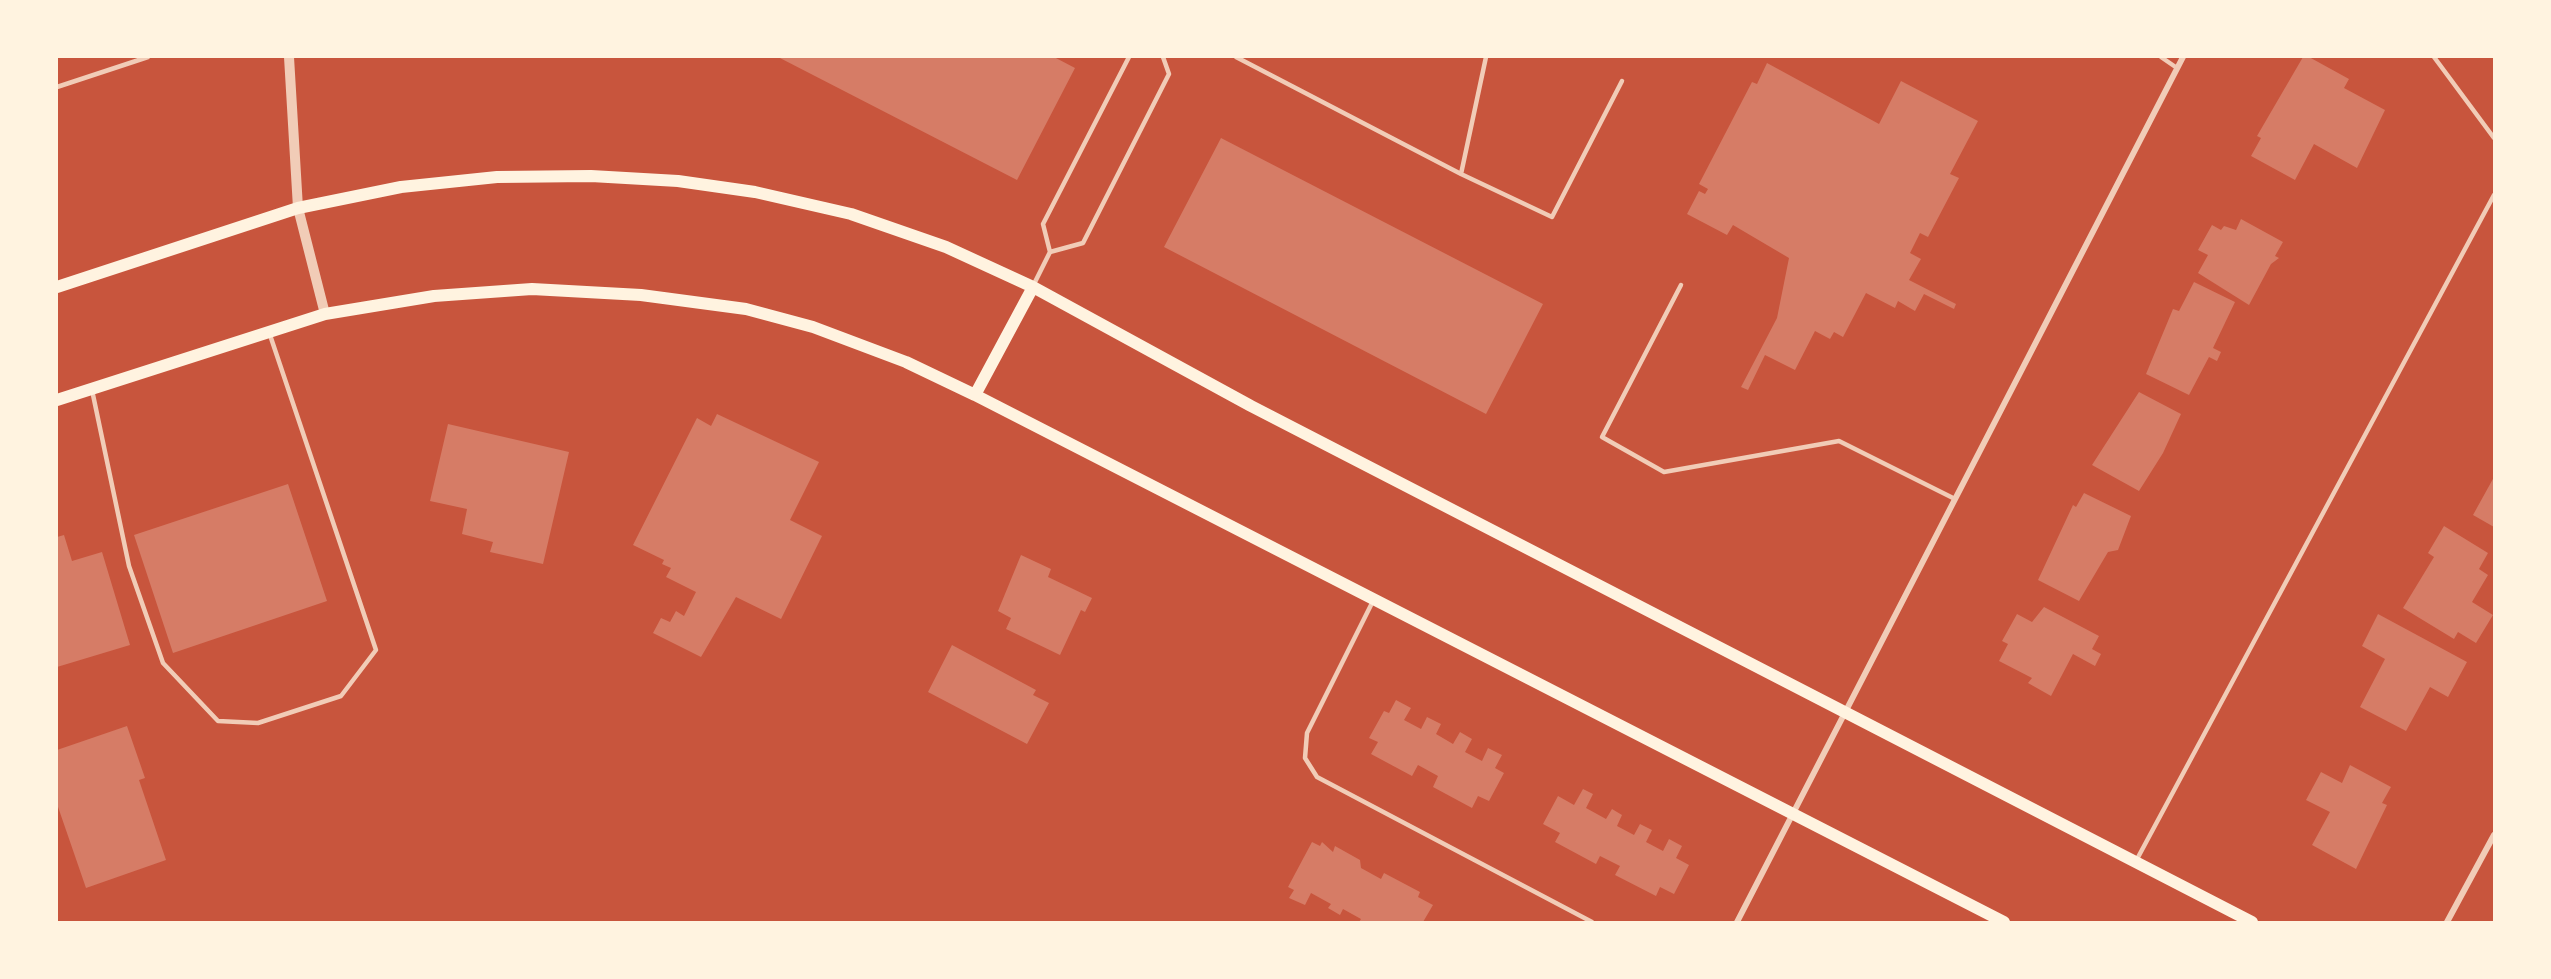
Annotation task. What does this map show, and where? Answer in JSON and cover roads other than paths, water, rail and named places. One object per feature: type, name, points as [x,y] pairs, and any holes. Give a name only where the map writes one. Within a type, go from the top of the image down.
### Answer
[{"type":"main road","points":[[57,287],[298,208],[401,187],[497,177],[591,176],[678,181],[755,192],[851,214],[946,247],[1033,287],[1251,406],[2252,922]]},
{"type":"main road","points":[[975,395],[1033,287]]},
{"type":"main road","points":[[57,400],[91,387],[325,314],[434,296],[532,289],[640,295],[746,309],[813,327],[906,362],[975,395],[2004,922]]},
{"type":"street","points":[[289,57],[298,208],[325,314]]},
{"type":"street","points":[[1737,922],[2183,57]]},
{"type":"street","points":[[2447,922],[2494,835]]},
{"type":"lane","points":[[57,87],[148,57]]},
{"type":"lane","points":[[1033,287],[1050,252],[1042,224],[1129,57]]},
{"type":"lane","points":[[1050,252],[1083,243],[1169,74],[1163,57]]},
{"type":"lane","points":[[1236,57],[1461,174],[1552,217],[1622,81]]},
{"type":"lane","points":[[1461,174],[1486,57]]},
{"type":"lane","points":[[2161,57],[2177,68]]},
{"type":"lane","points":[[2434,57],[2494,138]]},
{"type":"lane","points":[[2135,862],[2494,195]]},
{"type":"lane","points":[[1681,285],[1602,437],[1664,472],[1839,441],[1955,499]]},
{"type":"lane","points":[[91,387],[129,566],[163,663],[218,721],[258,723],[341,696],[376,650],[268,331]]},
{"type":"lane","points":[[1374,599],[1307,733],[1305,758],[1317,777],[1592,922]]}]
